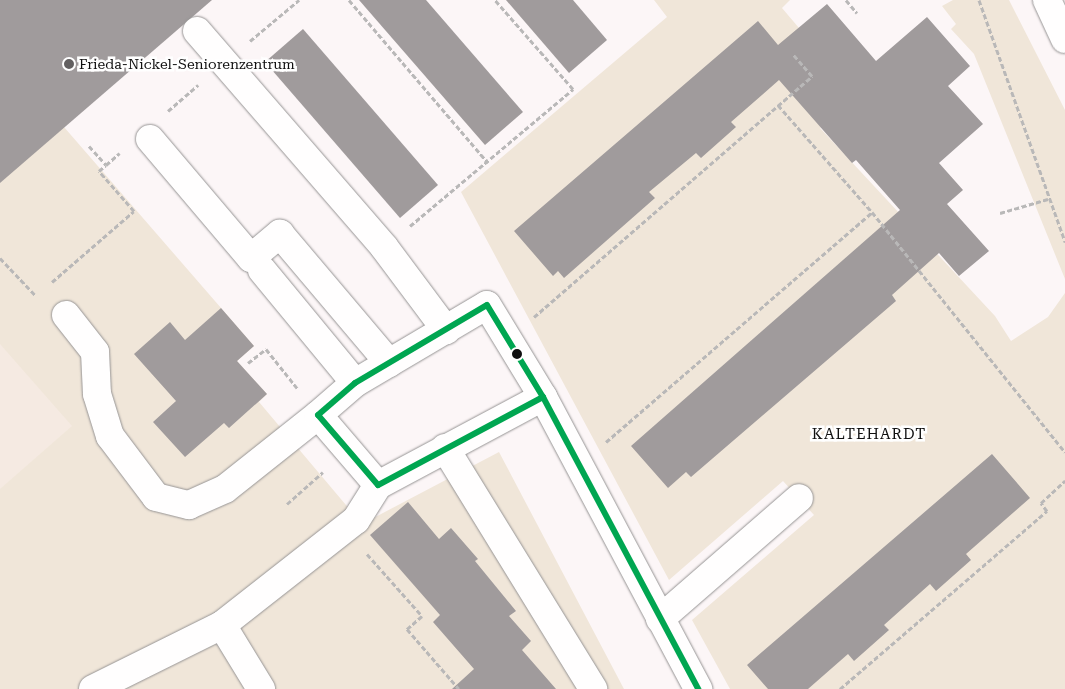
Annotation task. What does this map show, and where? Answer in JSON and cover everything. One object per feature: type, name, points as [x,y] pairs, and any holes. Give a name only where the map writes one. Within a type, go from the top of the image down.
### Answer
[{"type":"street","points":[[1047,0],[1065,39]]},
{"type":"street","points":[[197,31],[384,247],[446,330]]},
{"type":"street","points":[[150,139],[251,258],[280,234],[390,363]]},
{"type":"street","points":[[262,270],[354,383]]},
{"type":"street","points":[[66,316],[95,352],[97,394],[110,436],[156,497],[189,505],[225,490],[318,415],[354,383],[487,305],[543,398],[698,689]]},
{"type":"street","points":[[93,689],[222,625],[346,529],[356,520],[378,485],[543,398]]},
{"type":"street","points":[[318,415],[378,485]]},
{"type":"street","points":[[445,448],[593,689]]},
{"type":"street","points":[[660,619],[798,498]]},
{"type":"street","points":[[222,625],[261,689]]},
{"type":"path","points":[[166,113],[299,0]]},
{"type":"path","points":[[349,0],[488,163]]},
{"type":"path","points":[[384,247],[488,163],[573,89],[495,0]]},
{"type":"path","points":[[846,0],[857,13]]},
{"type":"path","points":[[979,0],[1048,199],[1065,242]]},
{"type":"path","points":[[520,359],[533,344],[524,326],[812,76],[794,55]]},
{"type":"path","points":[[778,105],[872,212],[1065,452]]},
{"type":"path","points":[[90,146],[106,165]]},
{"type":"path","points":[[50,284],[134,211],[99,171],[125,149]]},
{"type":"path","points":[[1000,213],[1048,199]]},
{"type":"path","points":[[568,444],[594,453],[872,212]]},
{"type":"path","points":[[0,258],[34,297],[43,290]]},
{"type":"path","points":[[248,363],[266,350],[318,415]]},
{"type":"path","points":[[287,504],[348,450]]},
{"type":"path","points":[[840,689],[1047,510],[1041,502],[1065,481]]},
{"type":"path","points":[[346,529],[422,616],[407,629],[459,689]]},
{"type":"shaded area","points":[[654,0],[790,0],[782,8],[856,95],[820,128],[995,316],[1011,341],[1048,317],[1065,293],[1065,689],[730,689],[692,620],[814,515],[783,481],[669,580],[461,192],[667,17]]},
{"type":"shaded area","points":[[953,0],[1009,0],[1065,110],[1065,279],[974,54],[951,29],[956,24],[942,6]]},
{"type":"shaded area","points":[[64,127],[254,346],[237,361],[267,394],[259,402],[362,524],[499,452],[624,689],[0,689],[0,158]]},
{"type":"shaded area","points":[[0,344],[72,426],[0,489]]},
{"type":"building","name":"Frieda-Nickel-Seniorenzentrum","points":[[0,0],[212,0],[0,183]]},
{"type":"building","points":[[359,0],[426,0],[523,112],[485,145]]},
{"type":"building","points":[[506,0],[573,0],[607,40],[569,73]]},
{"type":"building","points":[[827,4],[876,61],[927,17],[970,66],[948,86],[983,124],[939,163],[963,190],[947,204],[989,251],[959,276],[939,253],[892,295],[896,301],[691,477],[686,472],[668,488],[631,446],[900,210],[856,160],[852,163],[779,80],[731,122],[736,127],[701,158],[696,153],[649,192],[655,198],[564,278],[558,271],[553,276],[514,231],[758,21],[778,45]]},
{"type":"building","points":[[303,29],[438,185],[400,218],[265,62]]},
{"type":"building","points":[[221,308],[254,346],[237,361],[267,394],[229,428],[224,423],[185,457],[153,422],[176,401],[134,354],[170,322],[185,340]]},
{"type":"building","points":[[992,454],[1030,498],[966,554],[971,560],[936,591],[930,584],[884,625],[889,630],[854,661],[848,654],[808,689],[768,689],[747,665]]},
{"type":"building","points":[[408,502],[439,539],[451,528],[478,559],[475,561],[516,611],[509,616],[531,641],[522,650],[556,689],[452,689],[474,669],[433,622],[440,615],[370,535]]},
{"type":"transit line","points":[[487,305],[543,397],[378,485],[318,415],[355,383],[487,305]]},
{"type":"transit line","points":[[543,397],[698,689]]},
{"type":"place","name":"Frieda-Nickel-Seniorenzentrum","points":[[69,64]]},
{"type":"district","name":"KALTEHARDT","points":[[869,435]]}]
